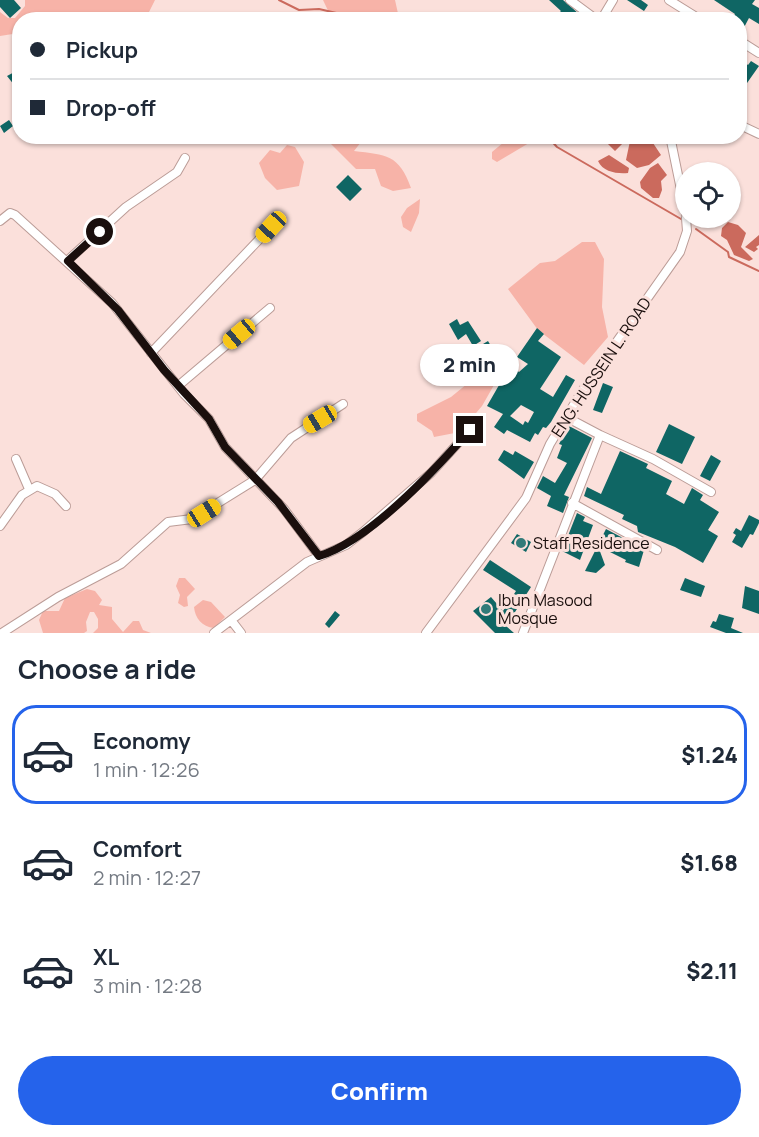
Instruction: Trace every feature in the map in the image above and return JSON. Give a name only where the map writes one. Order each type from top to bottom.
[{"type":"street","points":[[570,0],[586,12]]},
{"type":"street","points":[[669,0],[688,12]]},
{"type":"street","name":"ENG. HUSSEIN L. ROAD","points":[[674,144],[677,162]]},
{"type":"street","points":[[68,261],[126,207],[177,172],[185,158]]},
{"type":"street","points":[[0,221],[10,213],[15,215],[112,303],[178,386],[209,419],[225,447],[284,509],[319,556]]},
{"type":"street","points":[[151,353],[271,227]]},
{"type":"street","name":"ENG. HUSSEIN L. ROAD","points":[[426,633],[460,583],[526,498],[550,444],[566,417],[605,355],[680,252],[687,228]]},
{"type":"street","points":[[178,386],[270,308]]},
{"type":"street","points":[[2,633],[58,597],[121,564],[168,522],[192,519],[255,480],[291,438],[343,404]]},
{"type":"street","points":[[566,417],[653,459],[711,492]]},
{"type":"street","points":[[214,633],[319,556],[346,545],[363,532],[431,473],[470,430]]},
{"type":"street","points":[[523,633],[600,435]]},
{"type":"street","points":[[16,459],[29,489]]},
{"type":"street","points":[[0,526],[29,489],[37,486],[47,489],[66,507]]},
{"type":"street","points":[[572,503],[657,550]]},
{"type":"street","points":[[231,620],[241,633]]},
{"type":"shaded area","points":[[25,0],[155,0],[149,12],[20,12],[25,6]]},
{"type":"shaded area","points":[[323,0],[395,0],[398,12],[329,12]]},
{"type":"shaded area","points":[[0,12],[12,18],[12,34],[0,36]]},
{"type":"shaded area","points":[[331,144],[360,144],[354,151],[390,158],[402,168],[411,188],[393,191],[381,186],[375,169],[356,169]]},
{"type":"shaded area","points":[[502,144],[527,144],[497,162],[492,159],[492,152]]},
{"type":"shaded area","points":[[608,144],[622,144],[615,151]]},
{"type":"shaded area","points":[[629,144],[654,144],[661,155],[649,165],[637,168],[626,160]]},
{"type":"shaded area","points":[[287,145],[295,147],[304,162],[299,186],[277,190],[265,178],[259,163],[270,150],[280,153]]},
{"type":"shaded area","points":[[609,155],[629,168],[628,173],[615,173],[603,168],[598,161]]},
{"type":"shaded area","points":[[658,163],[667,175],[661,181],[662,190],[659,198],[653,198],[641,188],[640,182],[650,168]]},
{"type":"shaded area","points":[[420,199],[419,213],[411,232],[403,227],[401,217],[407,208]]},
{"type":"shaded area","points":[[722,228],[741,228],[746,233],[741,247],[753,259],[749,261],[734,255],[727,240],[721,236]]},
{"type":"shaded area","points":[[759,235],[759,245],[756,247],[758,249],[754,252],[745,247]]},
{"type":"shaded area","points":[[582,242],[595,242],[604,259],[602,307],[608,337],[584,365],[538,330],[508,289],[540,263],[555,261]]},
{"type":"shaded area","points":[[478,375],[494,385],[482,406],[460,432],[434,437],[432,431],[417,421],[417,414],[451,397]]},
{"type":"shaded area","points":[[179,578],[185,578],[195,589],[187,597],[188,606],[184,607],[178,603],[180,595],[176,586]]},
{"type":"shaded area","points":[[87,589],[95,591],[102,600],[99,605],[112,607],[112,619],[123,632],[133,621],[139,621],[143,630],[151,633],[93,633],[98,628],[98,619],[94,612],[90,612],[86,622],[87,631],[84,633],[43,633],[39,620],[43,611],[59,611],[65,598]]},
{"type":"shaded area","points":[[203,600],[211,602],[225,617],[214,628],[203,624],[196,615],[194,607]]},
{"type":"building","points":[[0,0],[14,0],[21,8],[17,12],[12,12],[10,18],[0,7]]},
{"type":"building","points":[[549,0],[563,0],[577,12],[561,11]]},
{"type":"building","points":[[627,0],[641,0],[648,5],[644,11]]},
{"type":"building","points":[[714,0],[755,0],[752,4],[759,8],[759,24],[749,18],[747,22],[747,12],[732,12]]},
{"type":"building","points":[[751,61],[759,66],[747,83],[747,64]]},
{"type":"building","points":[[9,120],[12,124],[4,133],[0,126]]},
{"type":"building","points":[[348,175],[362,189],[350,201],[336,187]]},
{"type":"building","points":[[457,319],[460,325],[468,321],[481,341],[473,346],[466,334],[458,340],[449,324]]},
{"type":"building","points":[[537,328],[544,334],[538,341],[561,357],[540,389],[553,397],[566,375],[575,380],[551,422],[546,428],[543,427],[538,435],[535,433],[530,442],[507,430],[504,434],[494,427],[503,414],[487,406],[510,366],[519,372],[528,364],[517,357]],"holes":[[[521,405],[534,412],[528,423],[525,421],[523,425],[510,416]]]},
{"type":"building","points":[[488,341],[495,353],[490,356],[483,344]]},
{"type":"building","points":[[458,345],[477,369],[473,373],[466,366],[464,368],[451,350]]},
{"type":"building","points":[[603,383],[613,387],[602,413],[593,410]]},
{"type":"building","points":[[669,424],[695,437],[682,464],[656,452]]},
{"type":"building","points":[[569,426],[592,438],[564,495],[569,497],[563,513],[547,506],[551,496],[537,488],[543,476],[555,483],[567,463],[557,458],[562,445],[559,444]]},
{"type":"building","points":[[504,450],[513,455],[515,451],[534,462],[524,479],[498,460]]},
{"type":"building","points":[[620,451],[648,464],[646,468],[672,481],[666,494],[684,504],[692,488],[703,495],[700,500],[719,512],[708,530],[718,536],[703,563],[675,547],[638,532],[637,526],[622,519],[624,515],[584,496],[587,487],[601,494]]},
{"type":"building","points":[[711,455],[721,461],[710,481],[700,476]]},
{"type":"building","points":[[577,513],[585,517],[583,521],[593,525],[580,560],[562,551]]},
{"type":"building","points":[[749,515],[759,520],[759,523],[742,548],[732,542],[736,535],[733,533],[736,528],[741,531]]},
{"type":"building","points":[[606,529],[623,538],[621,542],[644,550],[639,567],[625,562],[626,560],[598,546],[605,565],[596,573],[585,571]]},
{"type":"building","name":"Staff Residence","points":[[517,534],[531,542],[526,552],[511,543]]},
{"type":"building","points":[[490,560],[531,587],[506,626],[514,633],[495,633],[473,611],[491,597],[503,611],[516,591],[483,570]]},
{"type":"building","points":[[685,578],[705,586],[701,597],[680,590]]},
{"type":"building","points":[[745,586],[759,591],[759,614],[742,608]]},
{"type":"building","points":[[335,611],[340,615],[329,628],[325,624]]},
{"type":"building","points":[[719,614],[734,618],[731,628],[743,633],[726,633],[710,627],[713,621],[716,622]]},
{"type":"waterway","points":[[279,0],[299,10],[319,9],[332,12]]},
{"type":"waterway","points":[[554,144],[675,216]]},
{"type":"waterway","points":[[696,229],[728,252],[729,257],[759,271]]},
{"type":"place","name":"Staff Residence","points":[[521,543]]},
{"type":"place","name":"Ibun Masood Mosque","points":[[486,609]]},
{"type":"route","points":[[100,232],[68,261],[118,310],[184,394],[209,419],[225,447],[278,502],[319,556],[346,545],[363,532],[431,473],[470,430]]}]
